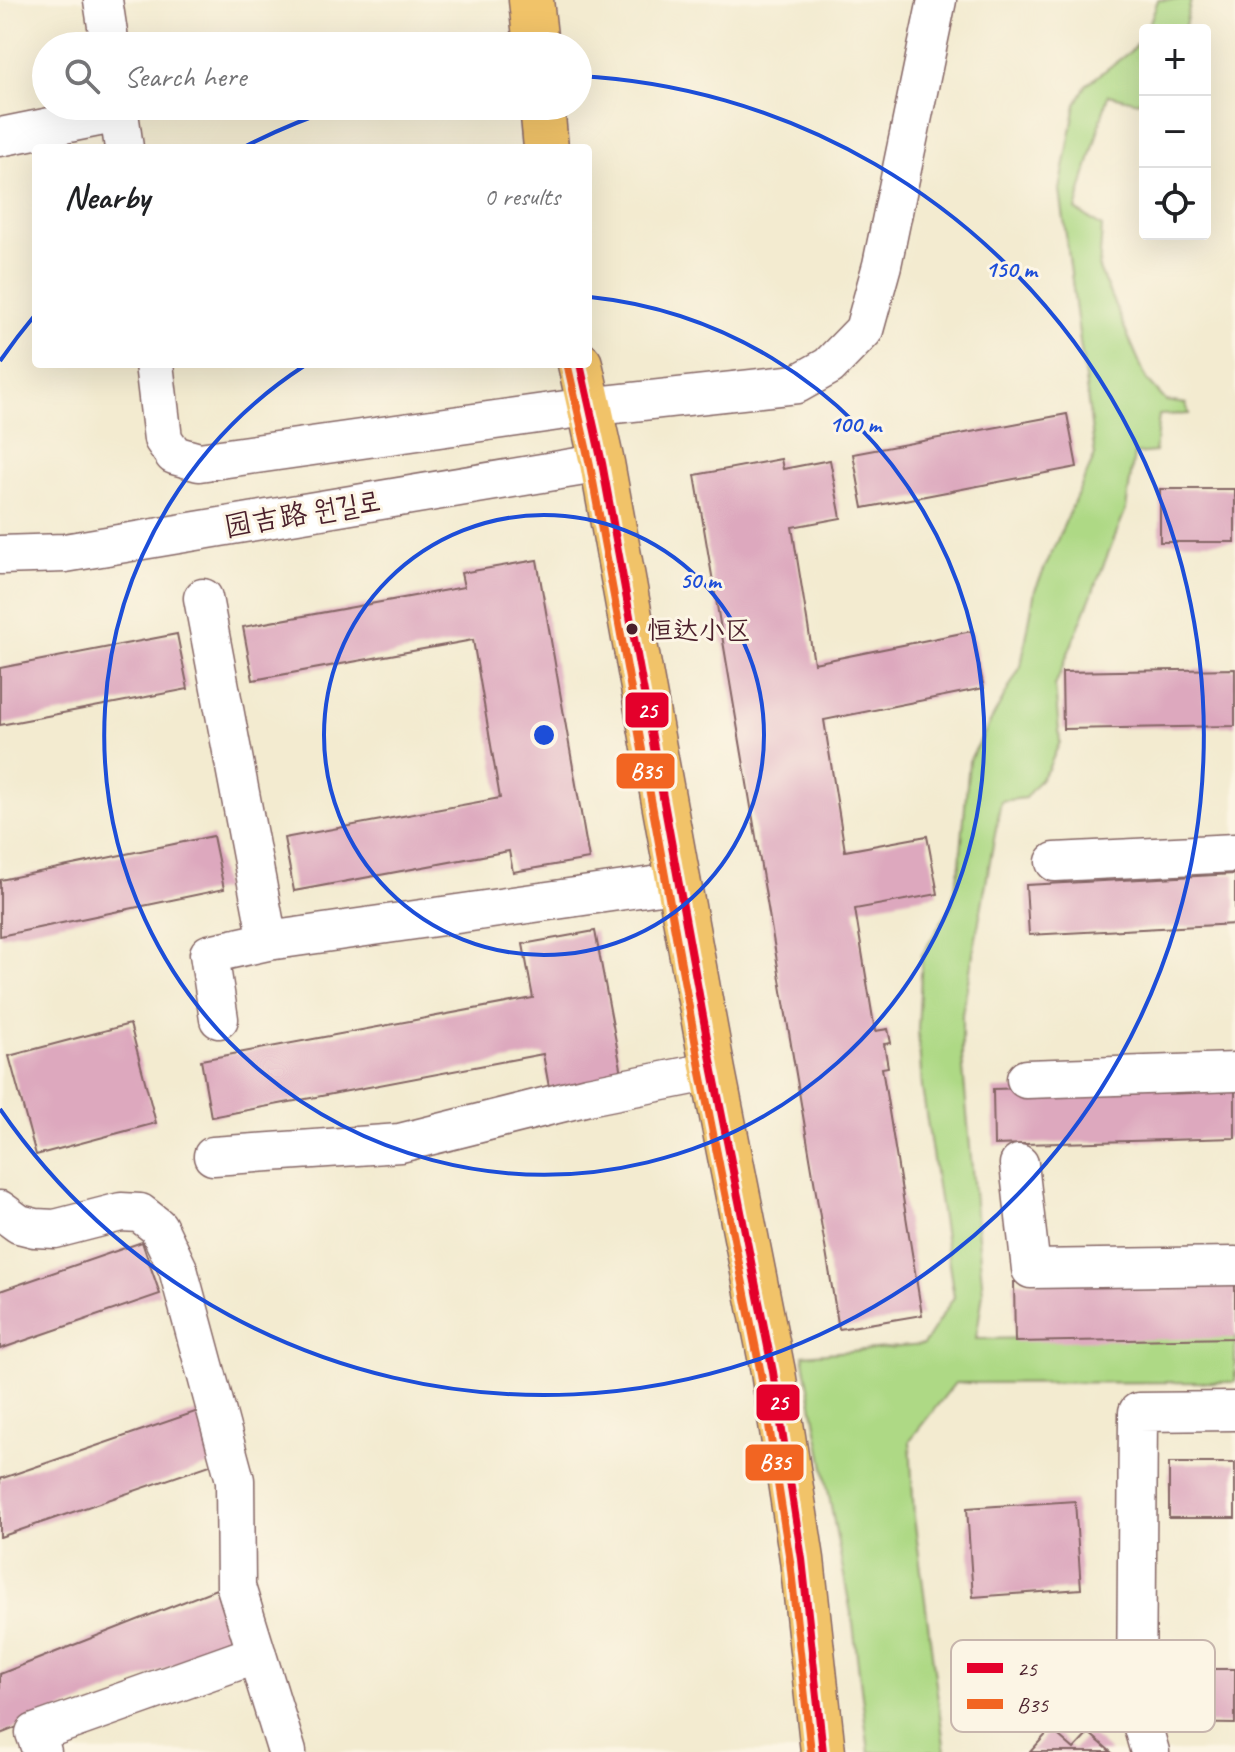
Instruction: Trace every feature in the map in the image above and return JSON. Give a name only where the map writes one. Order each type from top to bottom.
[{"type":"main road","points":[[531,0],[534,32]]},
{"type":"main road","points":[[543,120],[546,144]]},
{"type":"main road","points":[[581,368],[602,463],[681,882],[713,1071],[773,1372],[802,1559],[823,1752]]},
{"type":"street","points":[[103,0],[108,32]]},
{"type":"street","points":[[154,368],[163,439],[174,455],[199,462],[587,407],[797,384],[829,366],[864,330],[882,265],[937,0]]},
{"type":"street","points":[[0,137],[120,122]]},
{"type":"street","name":"园吉路 원길로","points":[[0,555],[65,553],[602,463]]},
{"type":"street","points":[[203,598],[268,941]]},
{"type":"street","points":[[1055,862],[1235,853]]},
{"type":"street","points":[[219,1019],[209,954],[268,941],[681,882]]},
{"type":"street","points":[[213,1156],[400,1143],[588,1096],[713,1071]]},
{"type":"street","points":[[1026,1079],[1235,1072]]},
{"type":"street","points":[[1019,1164],[1031,1269],[1235,1266]]},
{"type":"street","points":[[0,1210],[19,1224],[35,1228],[55,1229],[121,1212],[140,1213],[158,1227],[178,1269],[235,1480],[236,1587],[283,1751]]},
{"type":"street","points":[[1136,1640],[1138,1412],[1235,1411]]},
{"type":"street","points":[[42,1752],[35,1733],[257,1654]]},
{"type":"street","points":[[1144,1732],[1150,1752]]},
{"type":"green space","points":[[1158,0],[1191,0],[1185,24],[1149,24]]},
{"type":"green space","points":[[1139,41],[1139,101],[1108,95],[1076,210],[1102,227],[1099,269],[1147,380],[1166,401],[1186,404],[1189,414],[1159,415],[1155,452],[1134,454],[1126,509],[1055,686],[1060,742],[1048,769],[1025,798],[1001,801],[962,1014],[962,1057],[983,1293],[976,1339],[1235,1335],[1235,1382],[955,1383],[910,1440],[914,1517],[945,1752],[869,1752],[853,1624],[803,1355],[923,1345],[954,1297],[922,1088],[918,1029],[922,955],[951,906],[960,864],[969,761],[1021,666],[1035,590],[1095,455],[1060,190],[1076,104],[1086,85],[1132,50]]},
{"type":"building","points":[[1067,414],[1077,467],[863,508],[853,454]]},
{"type":"building","points":[[781,459],[783,469],[830,460],[841,518],[792,527],[814,663],[972,631],[984,688],[824,720],[845,851],[927,836],[938,894],[855,909],[875,1031],[888,1029],[891,1043],[884,1044],[888,1067],[882,1068],[922,1315],[839,1329],[695,475]]},
{"type":"building","points":[[1160,489],[1235,489],[1235,542],[1160,542]]},
{"type":"building","points":[[537,560],[589,859],[513,872],[509,851],[294,891],[284,838],[500,798],[473,640],[253,680],[243,627],[464,587],[461,573]]},
{"type":"building","points":[[177,634],[188,689],[0,725],[0,668]]},
{"type":"building","points":[[1235,669],[1235,726],[1063,729],[1062,672]]},
{"type":"building","points":[[213,836],[224,889],[0,936],[0,880]]},
{"type":"building","points":[[1235,874],[1235,924],[1029,935],[1026,885]]},
{"type":"building","points":[[595,931],[624,1084],[551,1098],[543,1054],[211,1117],[201,1060],[533,998],[523,944]]},
{"type":"building","points":[[130,1024],[156,1123],[36,1155],[9,1056]]},
{"type":"building","points":[[1235,1082],[1235,1138],[994,1145],[993,1089]]},
{"type":"building","points":[[142,1242],[160,1294],[0,1349],[0,1291]]},
{"type":"building","points":[[1235,1278],[1235,1338],[1015,1342],[1014,1282]]},
{"type":"building","points":[[198,1411],[216,1463],[0,1537],[0,1479]]},
{"type":"building","points":[[1169,1463],[1235,1463],[1235,1518],[1169,1518]]},
{"type":"building","points":[[1075,1501],[1081,1589],[973,1597],[967,1508]]},
{"type":"building","points":[[216,1589],[236,1641],[0,1734],[0,1674]]},
{"type":"building","points":[[1215,1669],[1235,1669],[1235,1724],[1215,1724]]},
{"type":"building","points":[[1048,1732],[1054,1732],[1074,1749],[1089,1733],[1111,1752],[1030,1752]]},
{"type":"transit line","name":"B35","points":[[568,368],[590,465],[701,1073],[761,1374],[790,1561],[811,1752]]},
{"type":"transit line","name":"25","points":[[581,368],[602,463],[713,1071],[773,1372],[802,1559],[823,1752]]},
{"type":"place","name":"恒达小区","points":[[632,629]]}]
